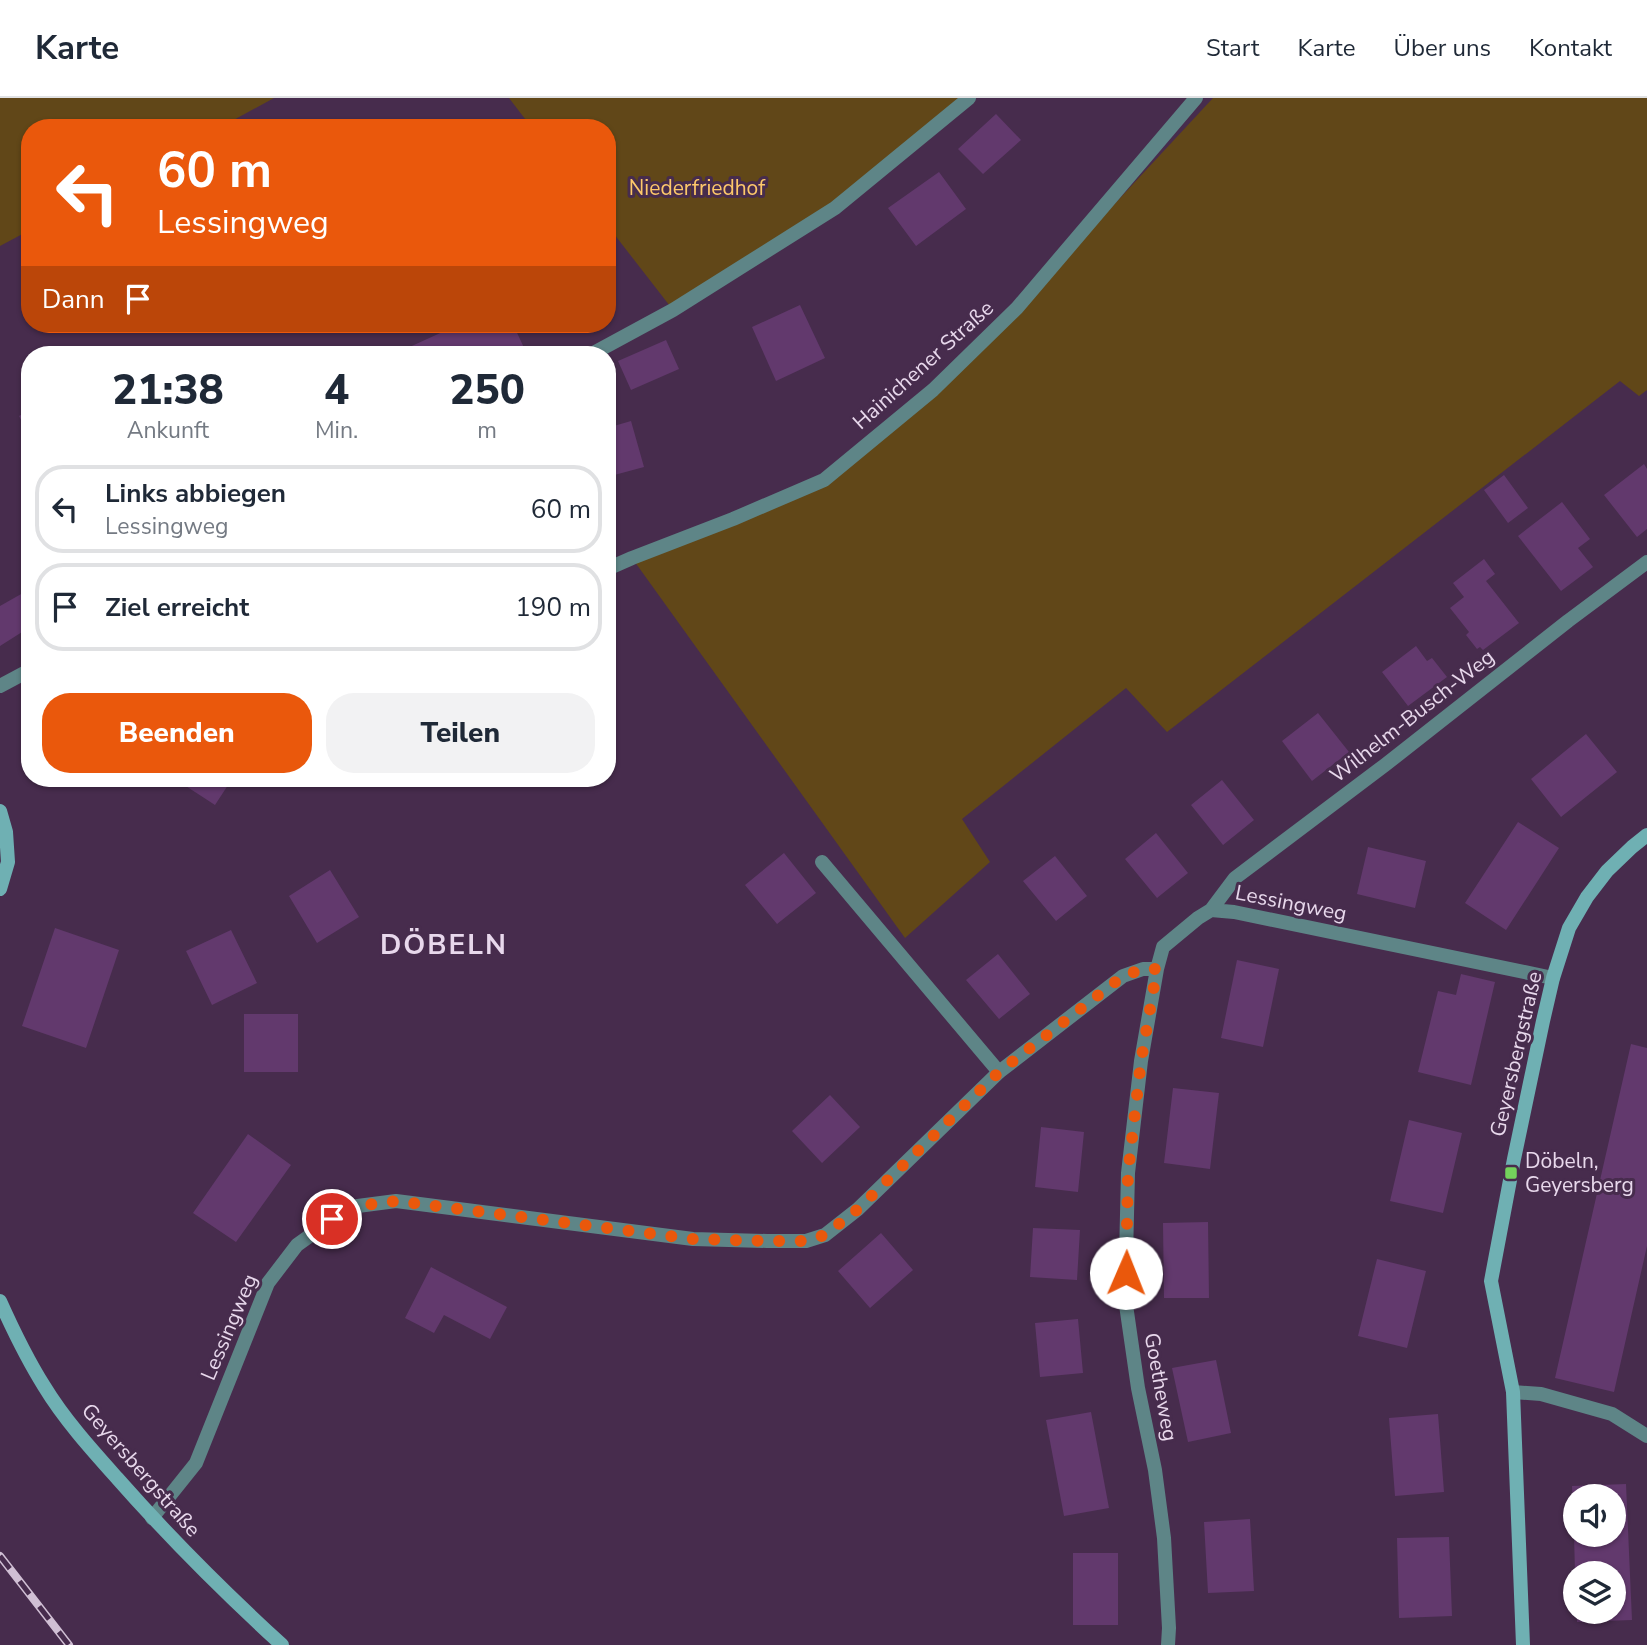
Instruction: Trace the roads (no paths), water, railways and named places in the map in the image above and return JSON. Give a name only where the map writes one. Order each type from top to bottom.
[{"type":"main road","points":[[0,811],[6,832],[8,862],[0,889]]},
{"type":"main road","name":"Geyersbergstraße","points":[[1523,1645],[1513,1392],[1491,1281],[1553,978],[1569,928],[1587,897],[1607,871],[1647,835]]},
{"type":"main road","name":"Geyersbergstraße","points":[[0,1301],[19,1343],[45,1388],[82,1438],[152,1518],[217,1586],[282,1645]]},
{"type":"street","points":[[607,346],[673,310],[835,208],[969,98]]},
{"type":"street","name":"Hainichener Straße","points":[[616,565],[824,480],[933,390],[1017,309],[1196,98]]},
{"type":"street","name":"Wilhelm-Busch-Weg","points":[[1211,910],[1235,878],[1647,562]]},
{"type":"street","points":[[0,686],[21,675]]},
{"type":"street","points":[[822,862],[999,1072]]},
{"type":"street","name":"Lessingweg","points":[[152,1518],[196,1463],[268,1283],[297,1245],[350,1207],[396,1201],[693,1239],[806,1241],[825,1235],[858,1209],[999,1072],[1123,976],[1143,969],[1157,969],[1163,947],[1211,910],[1234,912],[1553,978]]},
{"type":"street","name":"Goetheweg","points":[[1157,969],[1141,1061],[1128,1173],[1125,1298],[1164,1538],[1168,1645]]},
{"type":"street","points":[[1513,1392],[1541,1394],[1612,1414],[1647,1436]]},
{"type":"railway","points":[[0,1556],[69,1645]]},
{"type":"place","name":"Döbeln, Geyersberg","points":[[1511,1173]]},
{"type":"district","name":"DÖBELN","points":[[444,945]]},
{"type":"park label","name":"Niederfriedhof","points":[[697,188]]}]
